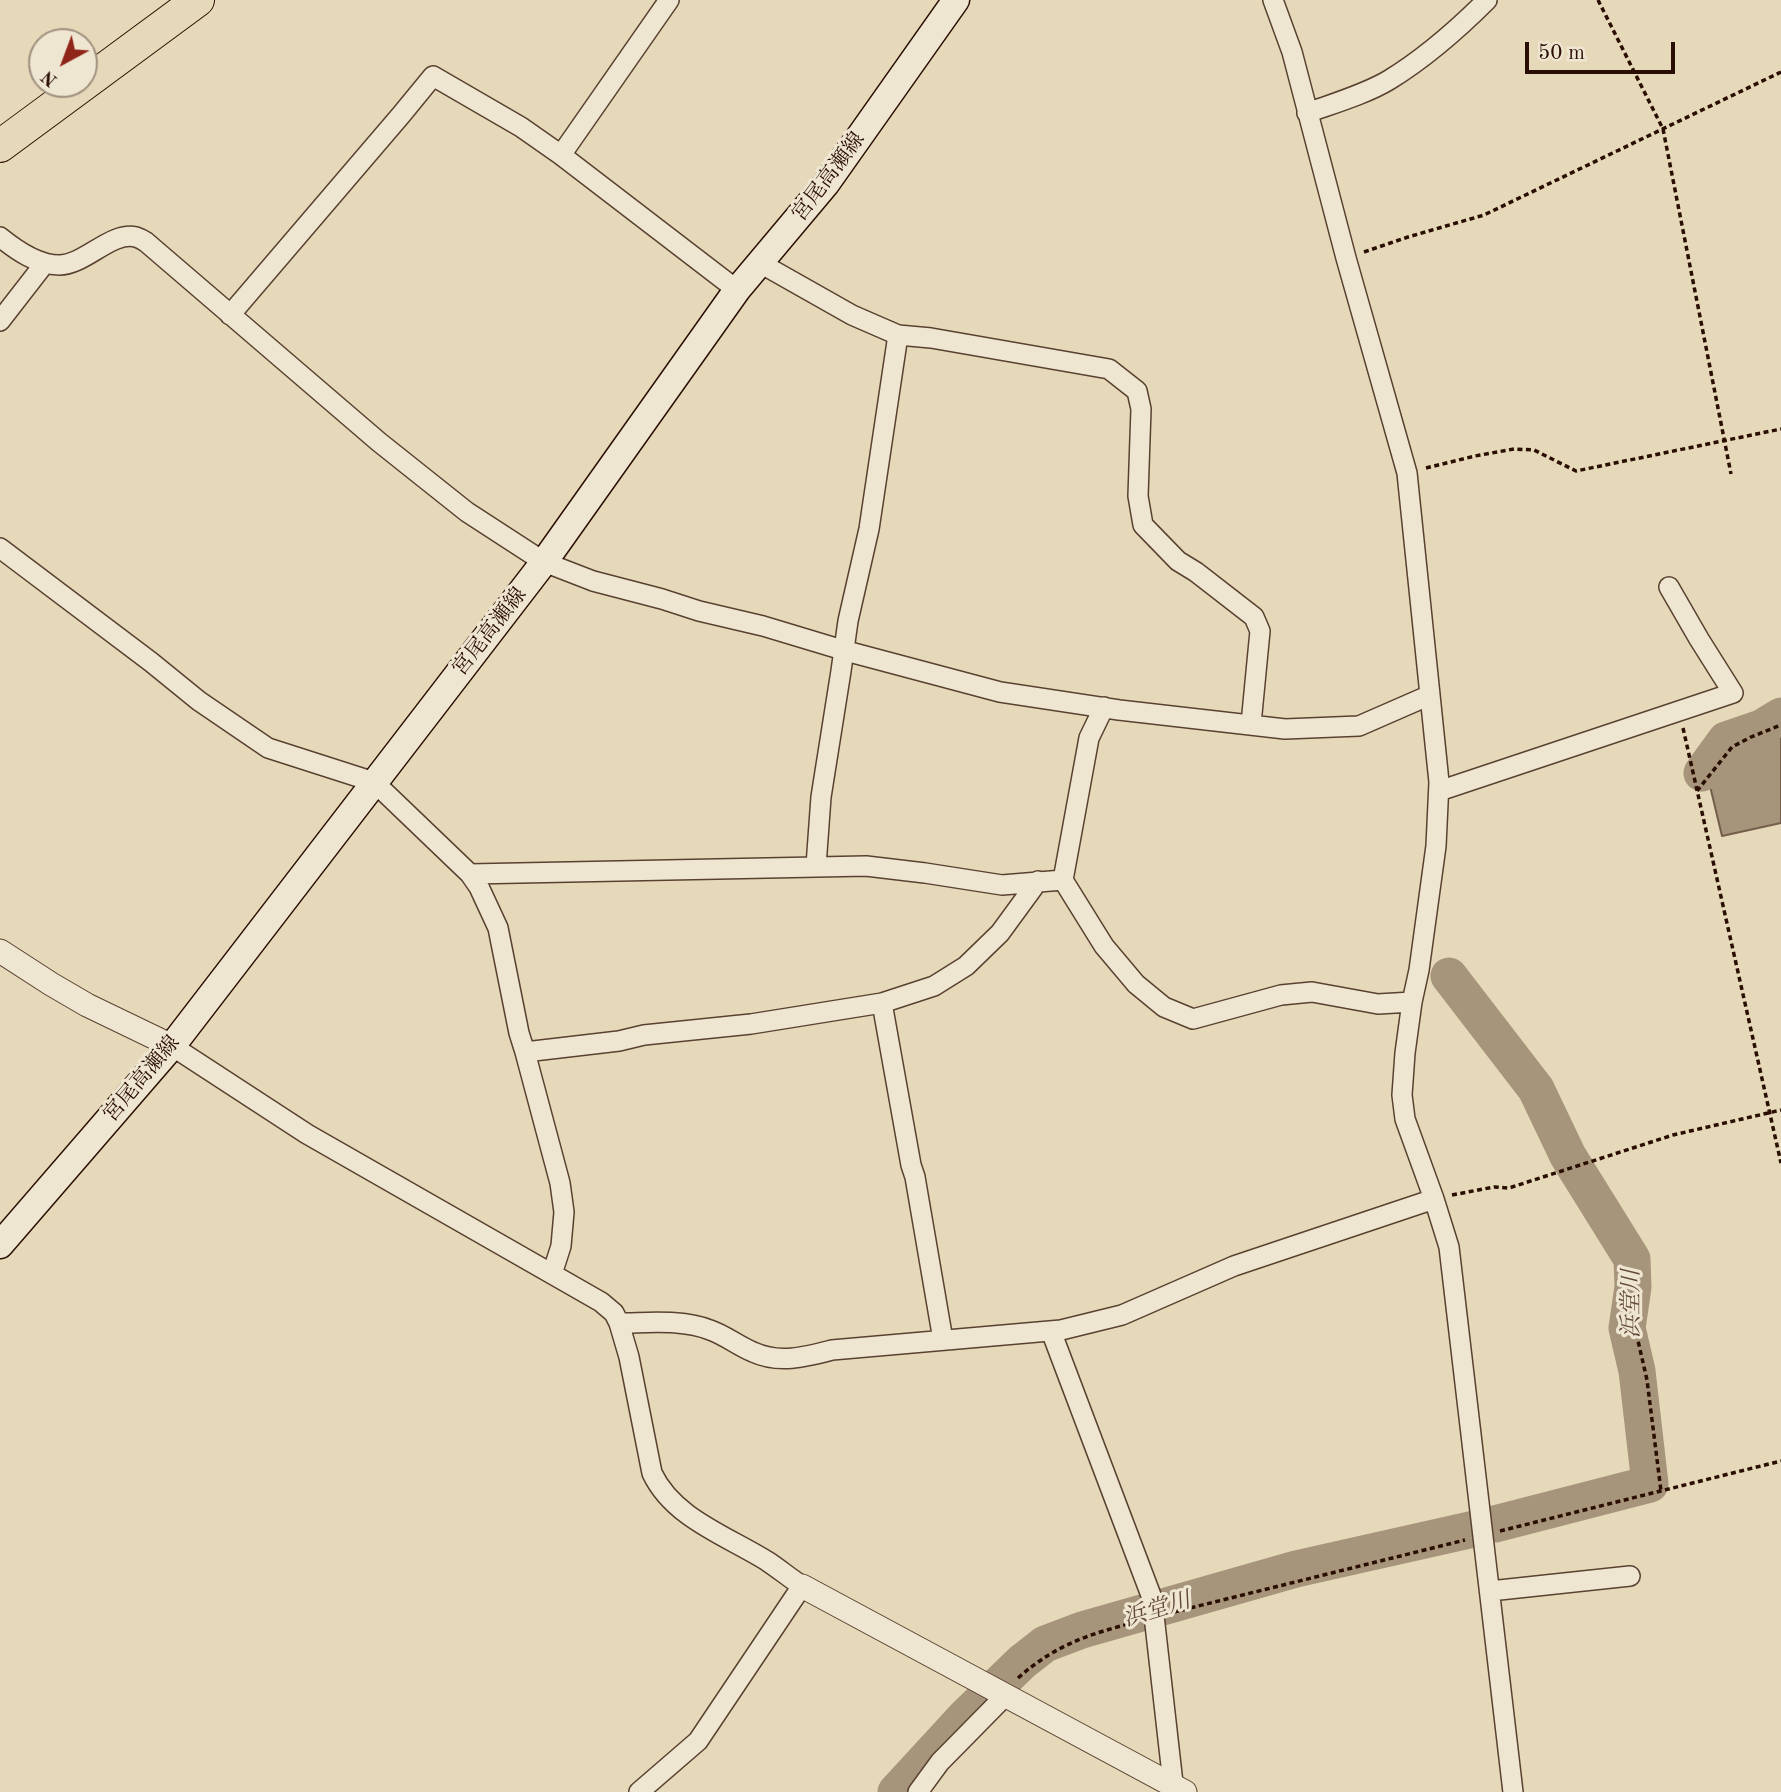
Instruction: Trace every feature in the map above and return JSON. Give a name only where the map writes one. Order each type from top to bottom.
[{"type":"highway","points":[[0,146],[198,0]]},
{"type":"main road","name":"宮尾高瀬線","points":[[0,1245],[172,1046],[544,562],[737,290],[826,184],[956,0]]},
{"type":"street","points":[[561,155],[669,0]]},
{"type":"street","points":[[1273,0],[1292,52],[1346,258],[1407,472],[1439,791],[1436,846],[1405,1053],[1402,1095],[1405,1119],[1449,1247],[1513,1792]]},
{"type":"street","points":[[1307,113],[1387,82],[1427,54],[1487,0]]},
{"type":"street","points":[[230,315],[433,76],[521,127],[561,155],[737,290]]},
{"type":"street","points":[[0,237],[22,253],[46,263],[61,265],[74,262],[126,237],[135,237],[146,242],[379,443],[467,512],[544,562],[593,581],[1000,691],[1104,707],[1285,729],[1359,726],[1430,695]]},
{"type":"street","points":[[0,321],[46,263]]},
{"type":"street","points":[[761,263],[852,315],[898,335],[931,338],[1109,369],[1137,391],[1141,409],[1138,496],[1143,525],[1178,561],[1254,617],[1260,631],[1251,724]]},
{"type":"street","points":[[817,866],[821,797],[848,621],[869,530],[898,335]]},
{"type":"street","points":[[0,548],[199,701],[268,748],[374,782],[470,874],[498,928],[519,1033],[557,1171],[564,1212],[561,1246],[552,1274]]},
{"type":"street","points":[[1439,791],[1733,693],[1669,587]]},
{"type":"street","points":[[1104,707],[1089,738],[1063,880],[1104,946],[1136,984],[1164,1007],[1193,1019],[1281,995],[1312,992],[1378,1004],[1412,1002]]},
{"type":"street","points":[[470,874],[866,866],[1002,885],[1063,880]]},
{"type":"street","points":[[525,1052],[620,1041],[644,1035],[751,1024],[882,1003],[934,986],[966,966],[1000,933],[1038,881]]},
{"type":"street","points":[[0,951],[87,1005],[172,1046],[307,1134],[601,1303],[614,1313],[619,1323],[629,1357],[652,1473],[658,1486],[680,1509],[768,1562],[802,1586],[1177,1790]]},
{"type":"street","points":[[882,1003],[943,1340]]},
{"type":"street","points":[[619,1323],[686,1323],[710,1329],[755,1353],[776,1360],[803,1358],[832,1350],[1061,1330],[1122,1315],[1234,1266],[1434,1199]]},
{"type":"street","points":[[1051,1331],[1154,1609],[1177,1790]]},
{"type":"street","points":[[1490,1591],[1630,1576]]},
{"type":"street","points":[[639,1792],[698,1741],[802,1586]]},
{"type":"street","points":[[918,1792],[998,1692]]},
{"type":"path","points":[[1598,0],[1663,129],[1731,474]]},
{"type":"path","points":[[1346,258],[1484,215],[1781,72]]},
{"type":"path","points":[[1407,472],[1514,449],[1534,450],[1576,471],[1781,429]]},
{"type":"path","points":[[1679,711],[1781,1163]]},
{"type":"path","points":[[1697,790],[1732,747],[1781,725]]},
{"type":"path","points":[[1434,1199],[1494,1187],[1509,1188],[1673,1135],[1781,1110]]},
{"type":"path","points":[[1636,1308],[1636,1332],[1647,1380],[1661,1491]]},
{"type":"path","points":[[998,1692],[1040,1659],[1064,1646],[1154,1609],[1484,1535],[1781,1461]]},
{"type":"shaded area","points":[[1781,734],[1781,823],[1722,836],[1710,786],[1739,750]]},
{"type":"waterway","name":"浜堂川","points":[[1702,773],[1726,740],[1761,728],[1781,716]]},
{"type":"waterway","name":"浜堂川","points":[[1449,976],[1536,1089],[1568,1156],[1632,1259],[1633,1287],[1627,1328],[1637,1371],[1650,1484],[1495,1524]]},
{"type":"waterway","name":"浜堂川","points":[[896,1792],[966,1716],[1022,1662],[1045,1644],[1082,1630],[1296,1569],[1474,1529]]}]
